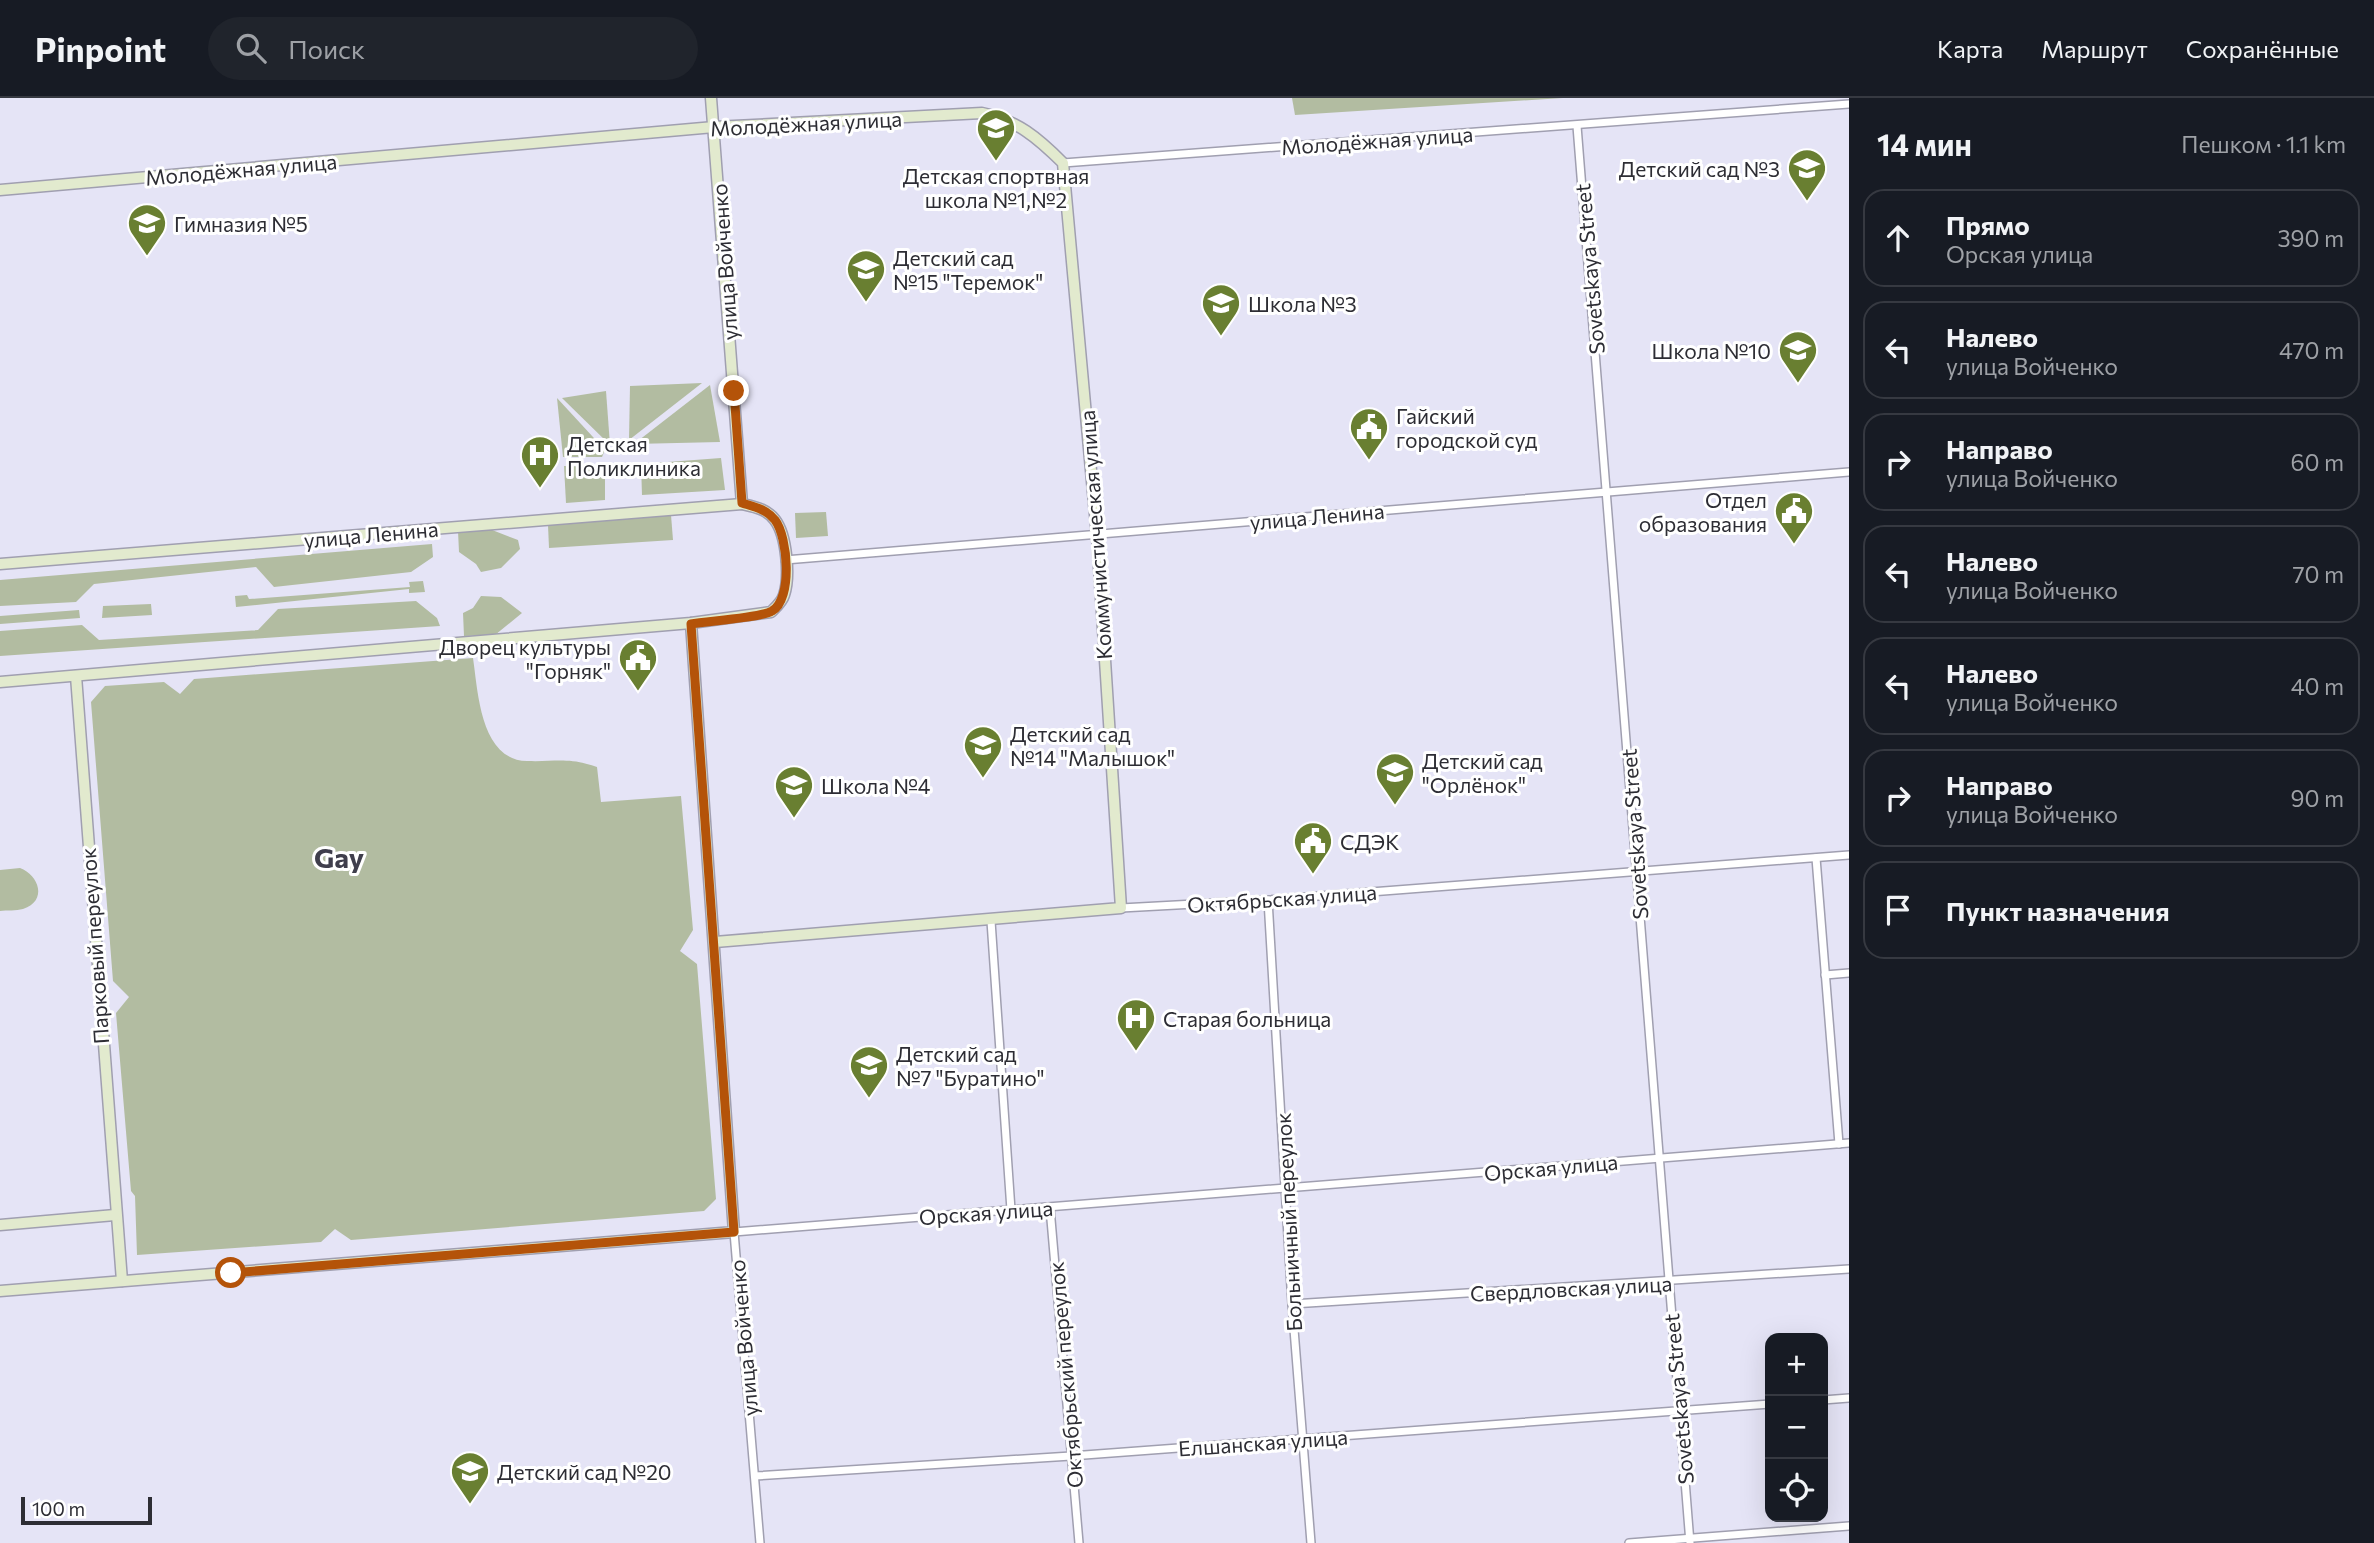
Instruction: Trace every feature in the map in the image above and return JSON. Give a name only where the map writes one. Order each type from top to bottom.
[{"type":"main road","name":"улица Войченко","points":[[711,98],[742,503]]},
{"type":"main road","name":"Молодёжная улица","points":[[0,190],[714,128],[982,113],[1004,117],[1025,128],[1063,163]]},
{"type":"main road","name":"Коммунистическая улица","points":[[1063,163],[1097,536],[1121,908]]},
{"type":"main road","points":[[0,682],[691,624],[771,612],[785,594],[785,560],[780,529],[776,521],[758,508],[742,503]]},
{"type":"main road","name":"улица Ленина","points":[[0,564],[742,503]]},
{"type":"main road","name":"улица Войченко","points":[[691,624],[734,1232]]},
{"type":"main road","name":"Парковый переулок","points":[[76,676],[115,1215]]},
{"type":"main road","name":"Октябрьская улица","points":[[715,942],[991,921],[1121,908]]},
{"type":"main road","points":[[0,1225],[115,1215],[122,1282]]},
{"type":"main road","name":"Орская улица","points":[[0,1291],[734,1232]]},
{"type":"street","name":"Молодёжная улица","points":[[1063,163],[1849,104]]},
{"type":"street","name":"Sovetskaya Street","points":[[1577,125],[1661,1158],[1689,1540]]},
{"type":"street","name":"улица Ленина","points":[[785,560],[1849,472]]},
{"type":"street","name":"Октябрьская улица","points":[[1121,908],[1268,900],[1849,855]]},
{"type":"street","points":[[1816,858],[1839,1144]]},
{"type":"street","name":"Больничный переулок","points":[[1268,900],[1292,1304],[1311,1543]]},
{"type":"street","points":[[991,921],[1012,1210]]},
{"type":"street","points":[[1825,975],[1849,973]]},
{"type":"street","name":"Орская улица","points":[[734,1232],[1849,1143]]},
{"type":"street","name":"Октябрьский переулок","points":[[1050,1208],[1079,1543]]},
{"type":"street","name":"улица Войченко","points":[[734,1232],[760,1543]]},
{"type":"street","name":"Свердловская улица","points":[[1292,1304],[1849,1269]]},
{"type":"street","points":[[1828,1400],[1849,1398]]},
{"type":"street","name":"Елшанская улица","points":[[755,1476],[1071,1456],[1765,1404]]},
{"type":"street","points":[[1629,1543],[1849,1526]]},
{"type":"green space","points":[[1292,98],[1563,98],[1295,115]]},
{"type":"green space","points":[[702,383],[629,440],[630,386]]},
{"type":"green space","points":[[710,385],[720,442],[634,444]]},
{"type":"green space","points":[[606,391],[610,445],[562,398]]},
{"type":"green space","points":[[557,398],[605,450],[602,457],[563,457]]},
{"type":"green space","points":[[721,458],[725,490],[642,495],[641,464]]},
{"type":"green space","points":[[564,466],[605,467],[605,500],[566,503]]},
{"type":"green space","points":[[826,512],[828,536],[796,538],[795,513]]},
{"type":"green space","points":[[671,515],[673,540],[549,548],[548,525]]},
{"type":"green space","points":[[487,528],[518,540],[520,549],[501,568],[481,572],[476,564],[459,552],[458,531]]},
{"type":"green space","points":[[432,544],[433,557],[411,572],[274,587],[256,567],[94,584],[76,602],[0,606],[0,580]]},
{"type":"green space","points":[[423,581],[425,592],[409,593],[409,589],[236,607],[235,596],[247,595],[249,599],[410,587],[409,582]]},
{"type":"green space","points":[[481,596],[501,597],[522,613],[495,635],[464,636],[463,613],[473,608]]},
{"type":"green space","points":[[416,601],[437,618],[440,626],[0,656],[0,631],[82,625],[99,640],[258,630],[278,609]]},
{"type":"green space","points":[[151,604],[152,615],[102,618],[103,606]]},
{"type":"green space","points":[[79,610],[80,618],[0,624],[0,616]]},
{"type":"green space","points":[[473,658],[484,722],[499,749],[511,758],[527,761],[570,761],[597,767],[601,802],[681,796],[693,930],[680,951],[697,964],[716,1199],[704,1211],[351,1240],[335,1229],[321,1242],[137,1255],[135,1196],[131,1191],[116,1013],[129,997],[113,981],[91,702],[105,686],[164,682],[180,694],[194,679]]},
{"type":"green space","points":[[20,868],[27,871],[36,882],[36,900],[23,909],[0,911],[0,870]]},
{"type":"place","name":"Детская спортвная школа №1,№2","points":[[996,162]]},
{"type":"place","name":"Детский сад №3","points":[[1807,202]]},
{"type":"place","name":"Гимназия №5","points":[[147,257]]},
{"type":"place","name":"Детский сад №15 \"Теремок\"","points":[[866,303]]},
{"type":"place","name":"Школа №3","points":[[1221,337]]},
{"type":"place","name":"Школа №10","points":[[1798,384]]},
{"type":"place","name":"Гайский городской суд","points":[[1369,461]]},
{"type":"place","name":"Детская Поликлиника","points":[[540,489]]},
{"type":"place","name":"Отдел образования","points":[[1794,545]]},
{"type":"place","name":"Дворец культуры \"Горняк\"","points":[[638,692]]},
{"type":"place","name":"Детский сад №14 \"Малышок\"","points":[[983,779]]},
{"type":"place","name":"Детский сад \"Орлёнок\"","points":[[1395,806]]},
{"type":"place","name":"Школа №4","points":[[794,819]]},
{"type":"place","name":"СДЭК","points":[[1313,875]]},
{"type":"place","name":"Старая больница","points":[[1136,1052]]},
{"type":"place","name":"Детский сад №7 \"Буратино\"","points":[[869,1099]]},
{"type":"place","name":"Детский сад №20","points":[[470,1505]]},
{"type":"district","name":"Gay","points":[[339,857]]},
{"type":"route","points":[[231,1273],[734,1232],[691,624],[771,612],[782,600],[786,584],[785,560],[776,521],[768,513],[742,503],[734,391]]}]
